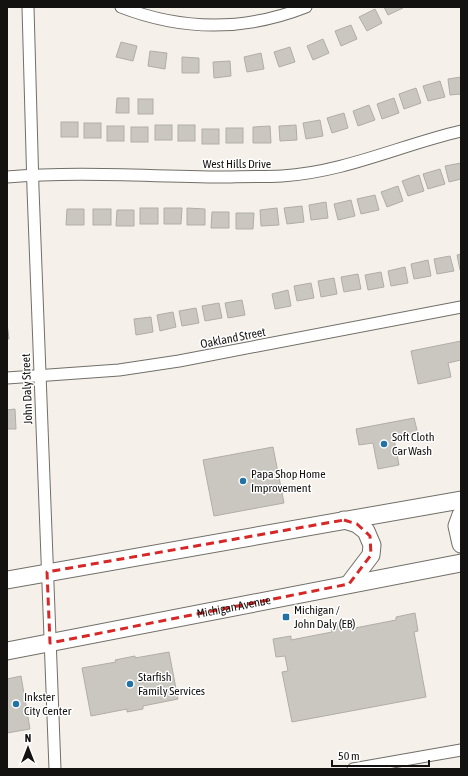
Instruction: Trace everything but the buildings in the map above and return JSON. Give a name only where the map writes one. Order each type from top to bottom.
[{"type":"main road","points":[[7,580],[461,500]]},
{"type":"main road","points":[[461,515],[457,526],[461,544]]},
{"type":"main road","points":[[344,520],[357,524],[366,532],[372,545],[371,555],[349,584]]},
{"type":"main road","name":"Michigan Avenue","points":[[7,651],[461,563]]},
{"type":"street","name":"John Daly Street","points":[[28,7],[32,175],[55,769]]},
{"type":"street","points":[[121,7],[157,19],[186,25],[210,26],[250,23],[275,18],[306,7]]},
{"type":"street","name":"West Hills Drive","points":[[7,177],[50,174],[186,177],[282,176],[341,167],[416,142],[461,131]]},
{"type":"street","name":"Oakland Street","points":[[7,378],[119,370],[179,361],[461,307]]},
{"type":"street","points":[[353,769],[461,750]]},
{"type":"highlighted area","points":[[344,520],[357,524],[370,536],[371,555],[349,584],[50,643],[47,572]]},
{"type":"place","name":"Soft Cloth Car Wash","points":[[384,444]]},
{"type":"place","name":"Papa Shop Home Improvement","points":[[243,481]]},
{"type":"place","name":"Michigan / John Daly (EB)","points":[[286,617]]},
{"type":"place","name":"Starfish Family Services","points":[[130,684]]},
{"type":"place","name":"Inkster City Center","points":[[16,704]]}]
